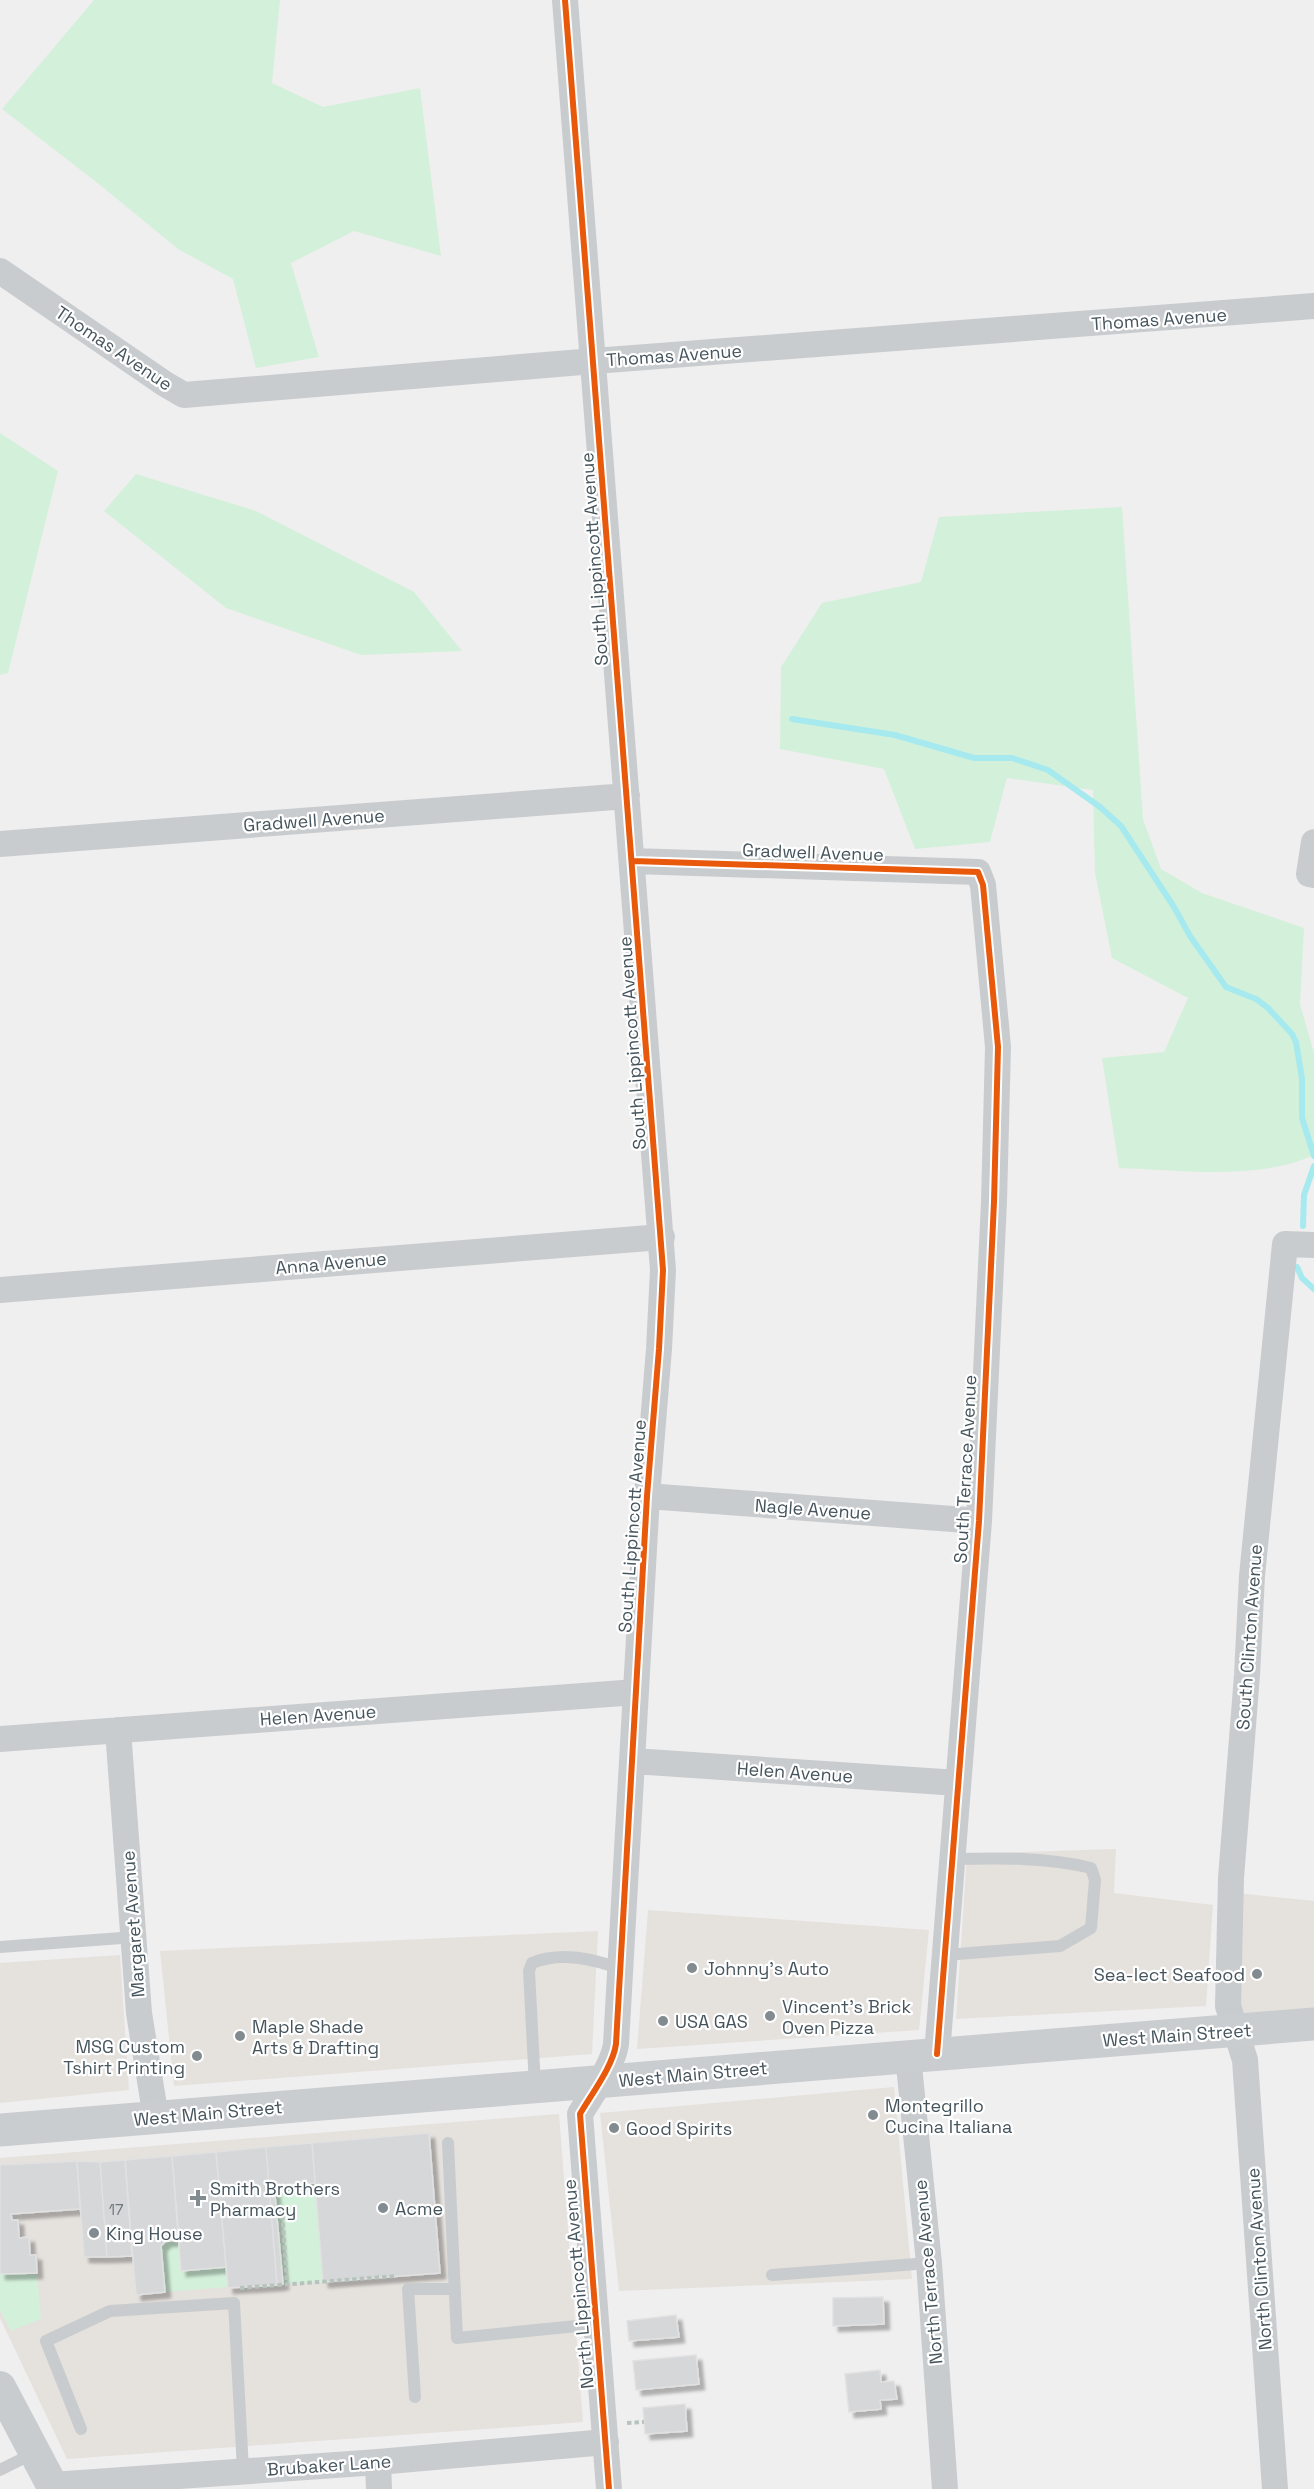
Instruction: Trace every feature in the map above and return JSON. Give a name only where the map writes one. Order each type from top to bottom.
[{"type":"main road","name":"West Main Street","points":[[0,2130],[1314,2024]]},
{"type":"street","name":"South Lippincott Avenue","points":[[565,0],[663,1270],[647,1496],[615,2051],[599,2081]]},
{"type":"street","name":"Thomas Avenue","points":[[0,271],[184,395],[1314,306]]},
{"type":"street","name":"Gradwell Avenue","points":[[0,844],[627,796]]},
{"type":"street","points":[[1312,874],[1314,843]]},
{"type":"street","name":"Gradwell Avenue","points":[[633,861],[978,872],[983,885]]},
{"type":"street","name":"South Terrace Avenue","points":[[923,2055],[945,1955],[979,1521],[994,1214],[998,1047],[983,885]]},
{"type":"street","name":"Anna Avenue","points":[[0,1290],[662,1237]]},
{"type":"street","name":"South Clinton Avenue","points":[[1236,2031],[1228,2006],[1232,1863],[1247,1675],[1252,1576],[1285,1244],[1314,1245]]},
{"type":"street","name":"Nagle Avenue","points":[[647,1496],[979,1521]]},
{"type":"street","name":"Helen Avenue","points":[[0,1739],[636,1692]]},
{"type":"street","name":"Margaret Avenue","points":[[118,1730],[141,2030],[153,2088],[156,2118]]},
{"type":"street","name":"Helen Avenue","points":[[633,1761],[958,1783]]},
{"type":"street","name":"North Clinton Avenue","points":[[1236,2031],[1245,2060],[1275,2489]]},
{"type":"street","name":"North Terrace Avenue","points":[[923,2055],[929,2263],[945,2489]]},
{"type":"street","name":"North Lippincott Avenue","points":[[599,2081],[580,2114],[609,2489]]},
{"type":"street","points":[[0,2387],[53,2487]]},
{"type":"street","name":"Brubaker Lane","points":[[53,2487],[606,2442]]},
{"type":"street","points":[[378,2462],[379,2489]]},
{"type":"lane","points":[[945,1955],[1060,1946],[1091,1928],[1095,1880],[1091,1868],[1073,1863],[992,1858],[952,1859]]},
{"type":"lane","points":[[0,1947],[135,1937]]},
{"type":"lane","points":[[535,2087],[529,1971],[532,1963],[544,1958],[589,1958],[621,1969]]},
{"type":"lane","points":[[448,2143],[457,2338],[597,2324]]},
{"type":"lane","points":[[772,2275],[929,2263]]},
{"type":"lane","points":[[415,2397],[408,2289],[454,2289]]},
{"type":"lane","points":[[81,2429],[46,2341],[110,2311],[234,2303],[243,2470]]},
{"type":"lane","points":[[0,2470],[35,2453]]},
{"type":"path","points":[[282,2208],[287,2284]]},
{"type":"path","points":[[238,2288],[405,2276]]},
{"type":"path","points":[[624,2423],[644,2422]]},
{"type":"shaded area","points":[[1116,1849],[1114,1893],[1213,1905],[1206,2006],[956,2019],[967,1854]]},
{"type":"shaded area","points":[[1236,1893],[1314,1901],[1314,2018],[1234,2024]]},
{"type":"shaded area","points":[[648,1910],[929,1930],[919,2030],[637,2049]]},
{"type":"shaded area","points":[[598,1931],[592,2054],[174,2086],[160,1951]]},
{"type":"shaded area","points":[[120,1955],[129,2090],[0,2103],[0,1963]]},
{"type":"shaded area","points":[[894,2087],[912,2279],[619,2291],[600,2113]]},
{"type":"shaded area","points":[[559,2114],[583,2422],[67,2459],[0,2318],[0,2158]]},
{"type":"green space","points":[[94,0],[280,0],[272,83],[323,107],[420,88],[441,256],[354,231],[291,263],[319,357],[256,368],[233,279],[178,249],[2,109]]},
{"type":"green space","points":[[0,433],[58,471],[8,673],[0,675]]},
{"type":"green space","points":[[136,474],[256,511],[414,592],[462,651],[361,655],[226,608],[104,511]]},
{"type":"green space","points":[[1122,507],[1143,819],[1161,869],[1202,893],[1304,928],[1300,1004],[1314,1053],[1314,1155],[1292,1163],[1269,1168],[1219,1172],[1119,1168],[1102,1058],[1164,1052],[1188,998],[1112,958],[1095,873],[1093,790],[1007,778],[990,842],[915,849],[884,769],[780,749],[781,667],[822,603],[921,582],[939,517]]},
{"type":"green space","points":[[315,2183],[323,2282],[283,2284],[274,2185]]},
{"type":"green space","points":[[179,2240],[182,2271],[226,2267],[228,2287],[165,2292],[161,2246],[166,2241]]},
{"type":"green space","points":[[37,2273],[41,2319],[11,2331],[0,2310],[0,2274]]},
{"type":"building","points":[[429,2133],[440,2273],[323,2282],[312,2143]]},
{"type":"building","points":[[312,2143],[315,2183],[274,2185],[283,2284],[277,2285],[266,2147]]},
{"type":"building","points":[[266,2147],[277,2285],[228,2288],[216,2152]]},
{"type":"building","name":"Smith Brothers Pharmacy","points":[[216,2152],[226,2267],[181,2271],[172,2156]]},
{"type":"building","points":[[172,2156],[179,2240],[166,2241],[161,2246],[165,2292],[136,2295],[125,2160]]},
{"type":"building","points":[[125,2160],[132,2256],[107,2257],[100,2162]]},
{"type":"building","name":"King House","points":[[77,2161],[100,2162],[107,2257],[84,2257]]},
{"type":"building","points":[[77,2161],[80,2209],[11,2214],[12,2220],[18,2220],[19,2238],[29,2237],[30,2255],[36,2255],[37,2273],[0,2274],[0,2165]]},
{"type":"building","points":[[883,2297],[884,2324],[833,2326],[833,2298]]},
{"type":"building","points":[[676,2315],[679,2337],[629,2341],[627,2321]]},
{"type":"building","points":[[696,2355],[699,2384],[636,2390],[633,2361]]},
{"type":"building","points":[[880,2370],[881,2382],[894,2381],[897,2399],[880,2400],[881,2409],[849,2412],[845,2374]]},
{"type":"building","points":[[685,2404],[687,2431],[645,2434],[643,2408]]},
{"type":"waterway","points":[[792,719],[895,735],[974,758],[1012,758],[1048,770],[1100,807],[1121,826],[1174,907],[1190,936],[1226,987],[1256,999],[1268,1008],[1292,1034],[1296,1042],[1302,1079],[1302,1118],[1314,1156]]},
{"type":"waterway","points":[[1303,1226],[1304,1195],[1314,1166]]},
{"type":"waterway","points":[[1297,1267],[1302,1278],[1314,1289]]},
{"type":"cycle path","points":[[565,0],[663,1270],[647,1496],[616,2044],[606,2071],[580,2114],[609,2489]]},
{"type":"cycle path","points":[[633,861],[978,872],[983,885],[998,1047],[994,1202],[979,1521],[937,2054]]},
{"type":"place","name":"Johnny's Auto","points":[[692,1968]]},
{"type":"place","name":"Sea-lect Seafood","points":[[1257,1974]]},
{"type":"place","name":"Vincent's Brick Oven Pizza","points":[[770,2016]]},
{"type":"place","name":"USA GAS","points":[[663,2021]]},
{"type":"place","name":"Maple Shade Arts & Drafting","points":[[240,2036]]},
{"type":"place","name":"MSG Custom Tshirt Printing","points":[[197,2056]]},
{"type":"place","name":"Montegrillo Cucina Italiana","points":[[873,2115]]},
{"type":"place","name":"Good Spirits","points":[[614,2128]]},
{"type":"place","name":"Smith Brothers Pharmacy","points":[[198,2198]]},
{"type":"place","name":"Acme","points":[[383,2208]]},
{"type":"place","name":"King House","points":[[94,2233]]}]
